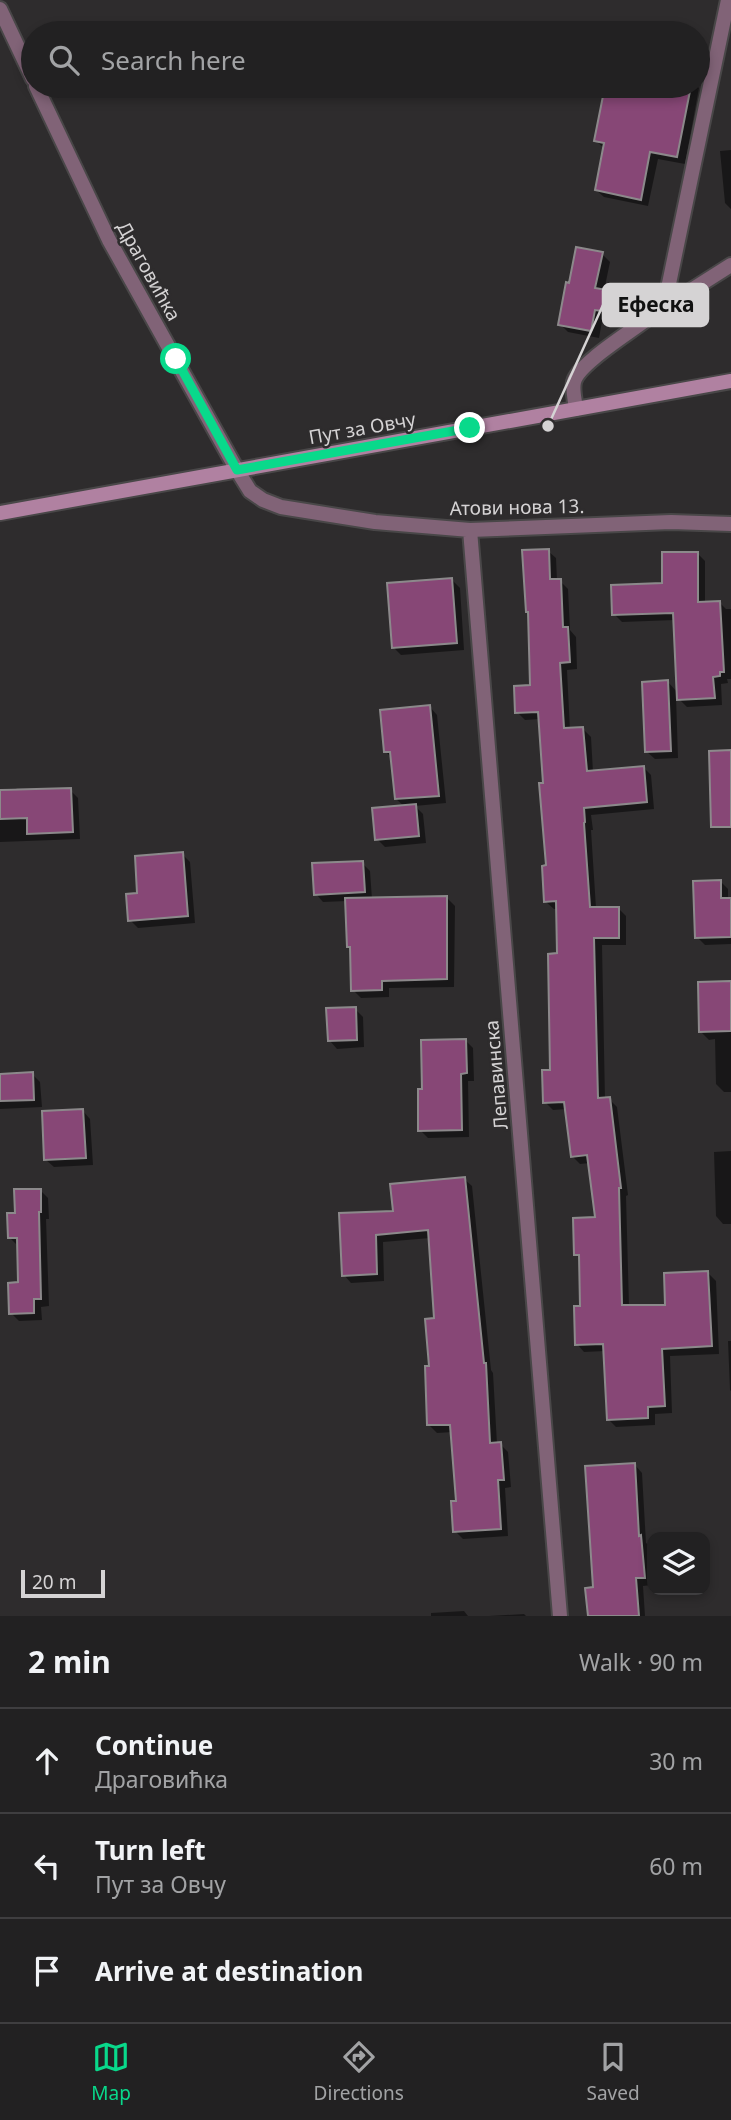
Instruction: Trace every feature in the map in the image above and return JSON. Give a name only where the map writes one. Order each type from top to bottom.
[{"type":"street","points":[[710,87],[728,0]]},
{"type":"street","points":[[0,9],[21,54]]},
{"type":"street","name":"Драговићка","points":[[42,98],[109,240],[237,470]]},
{"type":"street","points":[[653,315],[666,298],[708,98]]},
{"type":"street","points":[[576,409],[573,388],[578,373],[603,351],[653,315],[731,265]]},
{"type":"street","name":"Пут за Овчу","points":[[0,513],[731,381]]},
{"type":"street","name":"Атови нова 13.","points":[[237,470],[250,491],[263,500],[281,506],[375,522],[470,530],[671,523],[731,524]]},
{"type":"street","name":"Лепавинска","points":[[470,530],[560,1616]]},
{"type":"building","points":[[603,98],[689,98],[677,157],[650,152],[641,200],[595,190],[604,143],[594,141]]},
{"type":"building","points":[[576,247],[603,252],[595,288],[613,291],[610,312],[595,310],[591,331],[558,325]]},
{"type":"building","points":[[549,549],[550,579],[561,579],[563,627],[568,627],[570,662],[560,663],[564,728],[583,727],[587,771],[644,766],[647,802],[584,808],[590,907],[619,907],[619,938],[594,938],[598,1098],[610,1097],[621,1188],[622,1305],[665,1305],[664,1273],[708,1271],[712,1346],[662,1349],[665,1406],[648,1407],[648,1418],[607,1420],[603,1344],[575,1345],[574,1306],[580,1306],[579,1255],[574,1255],[573,1218],[595,1217],[587,1155],[571,1157],[564,1102],[543,1103],[542,1070],[550,1070],[548,954],[557,953],[556,901],[544,902],[542,866],[546,865],[539,783],[543,783],[538,712],[515,713],[514,686],[530,685],[528,612],[522,550]]},
{"type":"building","points":[[662,552],[698,552],[698,602],[720,601],[724,672],[713,677],[715,698],[677,700],[673,613],[612,615],[611,585],[662,583]]},
{"type":"building","points":[[452,578],[457,643],[392,648],[387,583]]},
{"type":"building","points":[[668,680],[671,751],[645,752],[642,682]]},
{"type":"building","points":[[430,705],[439,796],[395,799],[390,752],[384,752],[380,710]]},
{"type":"building","points":[[731,750],[731,827],[711,827],[709,751]]},
{"type":"building","points":[[71,788],[73,832],[27,834],[27,818],[0,819],[0,790]]},
{"type":"building","points":[[416,804],[419,836],[375,840],[372,808]]},
{"type":"building","points":[[183,852],[188,916],[128,921],[126,894],[137,893],[135,856]]},
{"type":"building","points":[[363,861],[365,892],[314,895],[312,863]]},
{"type":"building","points":[[721,880],[721,898],[731,898],[731,937],[695,938],[693,881]]},
{"type":"building","points":[[447,896],[447,979],[382,981],[382,990],[351,991],[345,898]]},
{"type":"building","points":[[731,981],[731,1031],[699,1032],[698,982]]},
{"type":"building","points":[[356,1007],[357,1040],[328,1041],[326,1008]]},
{"type":"building","points":[[466,1039],[467,1073],[461,1074],[462,1130],[418,1131],[418,1089],[422,1089],[421,1040]]},
{"type":"building","points":[[33,1072],[34,1100],[0,1101],[0,1074]]},
{"type":"building","points":[[83,1109],[86,1158],[44,1160],[42,1111]]},
{"type":"building","points":[[465,1177],[486,1363],[490,1443],[501,1442],[504,1480],[498,1480],[501,1529],[453,1532],[451,1501],[456,1501],[450,1425],[427,1425],[425,1366],[429,1366],[425,1319],[434,1318],[428,1230],[376,1235],[377,1274],[342,1276],[339,1213],[393,1211],[390,1184]]},
{"type":"building","points":[[14,1189],[41,1189],[41,1299],[34,1299],[34,1313],[9,1314],[8,1283],[18,1282],[17,1238],[8,1238],[7,1213],[15,1213]]},
{"type":"building","points":[[635,1463],[639,1536],[641,1535],[645,1578],[636,1578],[639,1616],[588,1616],[585,1588],[593,1587],[585,1466]]},
{"type":"place","name":"Ефеска","points":[[548,426]]},
{"type":"route","points":[[176,359],[237,470],[470,428]]}]
